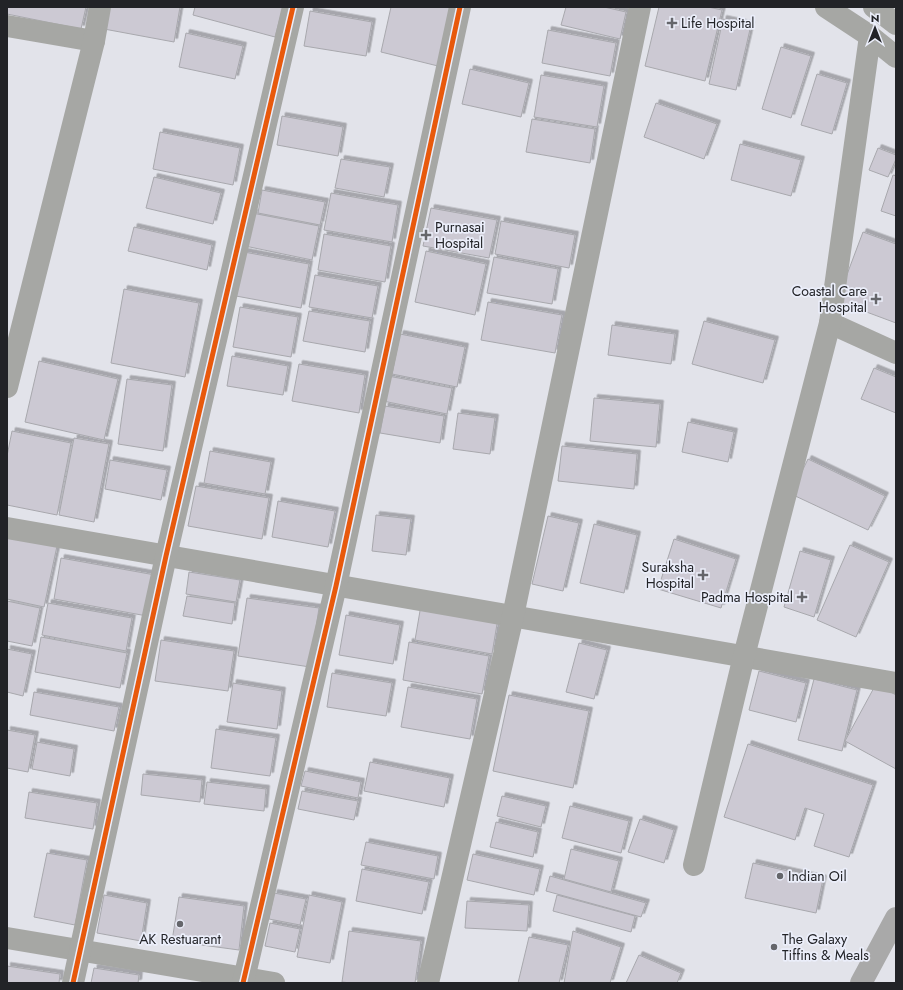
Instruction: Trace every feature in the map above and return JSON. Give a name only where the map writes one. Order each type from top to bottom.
[{"type":"main road","points":[[861,983],[896,918]]},
{"type":"street","points":[[7,387],[94,41],[100,7]]},
{"type":"street","points":[[73,983],[166,556],[293,7]]},
{"type":"street","points":[[244,980],[336,586],[460,7]]},
{"type":"street","points":[[428,983],[513,616],[640,7]]},
{"type":"street","points":[[826,7],[870,36],[896,57]]},
{"type":"street","points":[[878,8],[896,24]]},
{"type":"street","points":[[7,26],[94,41]]},
{"type":"street","points":[[694,865],[744,656],[830,323],[870,36]]},
{"type":"street","points":[[830,323],[896,353]]},
{"type":"street","points":[[7,528],[896,683]]},
{"type":"street","points":[[7,938],[244,980],[274,983]]},
{"type":"building","points":[[7,7],[86,7],[81,29],[7,14]]},
{"type":"building","points":[[107,7],[180,7],[174,42],[104,29]]},
{"type":"building","points":[[195,7],[283,7],[275,37],[193,15]]},
{"type":"building","points":[[391,7],[452,7],[438,66],[381,52]]},
{"type":"building","points":[[566,7],[604,7],[626,12],[620,39],[561,25]]},
{"type":"building","points":[[659,7],[708,7],[722,10],[705,81],[645,66]]},
{"type":"building","points":[[310,11],[372,22],[366,56],[304,46]]},
{"type":"building","points":[[723,19],[751,25],[736,90],[709,84]]},
{"type":"building","points":[[548,30],[616,43],[610,76],[542,63]]},
{"type":"building","points":[[186,33],[243,46],[235,79],[179,67]]},
{"type":"building","points":[[781,47],[811,56],[791,118],[762,109]]},
{"type":"building","points":[[470,69],[529,83],[521,117],[462,104]]},
{"type":"building","points":[[817,74],[847,83],[832,134],[801,125]]},
{"type":"building","points":[[541,75],[604,86],[597,127],[534,117]]},
{"type":"building","points":[[656,103],[717,124],[704,159],[644,137]]},
{"type":"building","points":[[282,116],[343,127],[338,156],[277,145]]},
{"type":"building","points":[[532,119],[595,129],[590,163],[526,152]]},
{"type":"building","points":[[160,132],[240,148],[233,185],[153,169]]},
{"type":"building","points":[[740,144],[801,160],[791,196],[731,180]]},
{"type":"building","points":[[878,148],[896,155],[896,159],[888,177],[869,170]]},
{"type":"building","points":[[341,159],[390,167],[384,197],[335,188]]},
{"type":"building","points":[[893,175],[896,176],[896,216],[881,211]]},
{"type":"building","points":[[154,177],[221,193],[213,224],[146,208]]},
{"type":"building","points":[[262,190],[325,202],[320,225],[258,213]]},
{"type":"building","points":[[331,193],[398,205],[392,242],[324,230]]},
{"type":"building","points":[[431,208],[497,220],[489,258],[423,246]]},
{"type":"building","points":[[252,213],[319,226],[312,260],[245,246]]},
{"type":"building","points":[[501,221],[575,235],[569,268],[495,254]]},
{"type":"building","points":[[134,227],[212,245],[207,270],[128,251]]},
{"type":"building","points":[[863,232],[896,244],[896,323],[837,301]]},
{"type":"building","points":[[324,234],[391,246],[385,282],[318,270]]},
{"type":"building","points":[[426,251],[486,264],[475,315],[415,302]]},
{"type":"building","points":[[244,252],[309,264],[301,308],[236,296]]},
{"type":"building","points":[[494,257],[558,269],[552,304],[487,293]]},
{"type":"building","points":[[315,275],[378,286],[372,318],[309,307]]},
{"type":"building","points":[[124,289],[199,303],[185,377],[111,363]]},
{"type":"building","points":[[488,302],[562,315],[555,353],[481,340]]},
{"type":"building","points":[[240,307],[298,317],[291,357],[233,347]]},
{"type":"building","points":[[309,311],[370,321],[365,352],[303,341]]},
{"type":"building","points":[[704,321],[775,340],[763,383],[692,364]]},
{"type":"building","points":[[612,325],[675,334],[671,364],[608,355]]},
{"type":"building","points":[[400,334],[465,347],[457,387],[392,374]]},
{"type":"building","points":[[232,356],[288,366],[283,395],[227,386]]},
{"type":"building","points":[[39,361],[118,379],[104,440],[25,422]]},
{"type":"building","points":[[299,364],[365,375],[359,413],[292,401]]},
{"type":"building","points":[[874,368],[896,377],[896,413],[861,399]]},
{"type":"building","points":[[388,376],[452,388],[447,414],[383,401]]},
{"type":"building","points":[[127,379],[172,385],[163,451],[118,444]]},
{"type":"building","points":[[594,398],[660,404],[656,447],[590,441]]},
{"type":"building","points":[[385,406],[444,416],[440,443],[380,433]]},
{"type":"building","points":[[458,413],[495,418],[490,454],[453,449]]},
{"type":"building","points":[[688,422],[734,432],[728,462],[682,452]]},
{"type":"building","points":[[12,431],[71,443],[57,515],[7,505],[7,456]]},
{"type":"building","points":[[74,438],[109,444],[94,522],[59,515]]},
{"type":"building","points":[[562,446],[637,454],[634,489],[558,481]]},
{"type":"building","points":[[210,451],[271,462],[265,494],[204,483]]},
{"type":"building","points":[[808,459],[885,496],[868,530],[791,494]]},
{"type":"building","points":[[110,460],[167,470],[161,500],[105,489]]},
{"type":"building","points":[[196,486],[269,498],[262,539],[188,526]]},
{"type":"building","points":[[278,501],[335,511],[328,547],[272,537]]},
{"type":"building","points":[[376,515],[411,519],[406,555],[372,551]]},
{"type":"building","points":[[548,516],[579,523],[563,591],[532,584]]},
{"type":"building","points":[[594,524],[637,535],[624,593],[580,583]]},
{"type":"building","points":[[7,536],[57,546],[44,607],[7,599]]},
{"type":"building","points":[[674,539],[736,559],[721,608],[658,589]]},
{"type":"building","points":[[850,545],[889,562],[856,637],[817,620]]},
{"type":"building","points":[[800,551],[831,560],[814,617],[784,607]]},
{"type":"building","points":[[61,558],[155,575],[147,616],[54,599]]},
{"type":"building","points":[[189,572],[240,580],[236,602],[186,594]]},
{"type":"building","points":[[187,596],[235,603],[232,624],[183,616]]},
{"type":"building","points":[[247,598],[319,608],[310,667],[238,656]]},
{"type":"building","points":[[7,601],[40,608],[32,646],[7,641]]},
{"type":"building","points":[[48,603],[132,618],[126,651],[42,635]]},
{"type":"building","points":[[421,605],[498,618],[492,654],[415,640]]},
{"type":"building","points":[[346,615],[400,625],[393,664],[339,655]]},
{"type":"building","points":[[41,637],[127,653],[120,688],[35,672]]},
{"type":"building","points":[[161,640],[234,651],[228,691],[155,681]]},
{"type":"building","points":[[409,642],[489,656],[482,694],[403,680]]},
{"type":"building","points":[[579,643],[607,650],[594,699],[566,692]]},
{"type":"building","points":[[7,649],[32,654],[23,696],[7,692]]},
{"type":"building","points":[[759,671],[806,683],[796,722],[749,710]]},
{"type":"building","points":[[332,673],[392,683],[386,716],[327,707]]},
{"type":"building","points":[[814,679],[857,690],[842,751],[798,740]]},
{"type":"building","points":[[233,683],[282,691],[277,729],[227,722]]},
{"type":"building","points":[[876,684],[896,695],[896,769],[845,741]]},
{"type":"building","points":[[408,687],[477,699],[470,739],[401,727]]},
{"type":"building","points":[[34,692],[119,707],[114,731],[30,715]]},
{"type":"building","points":[[509,695],[589,711],[573,788],[493,771]]},
{"type":"building","points":[[216,729],[276,738],[270,776],[211,768]]},
{"type":"building","points":[[7,730],[35,735],[28,772],[7,768]]},
{"type":"building","points":[[37,742],[74,749],[70,776],[32,769]]},
{"type":"building","points":[[748,744],[873,785],[849,857],[814,846],[824,814],[805,808],[795,840],[724,817]]},
{"type":"building","points":[[370,762],[450,778],[444,807],[364,791]]},
{"type":"building","points":[[305,771],[361,782],[358,798],[301,786]]},
{"type":"building","points":[[143,774],[202,780],[200,802],[141,795]]},
{"type":"building","points":[[207,782],[266,789],[264,811],[204,804]]},
{"type":"building","points":[[302,791],[358,801],[354,820],[298,809]]},
{"type":"building","points":[[29,792],[97,803],[93,829],[25,818]]},
{"type":"building","points":[[502,796],[546,806],[541,827],[497,816]]},
{"type":"building","points":[[570,806],[629,821],[621,853],[562,838]]},
{"type":"building","points":[[640,819],[674,830],[664,863],[628,852]]},
{"type":"building","points":[[496,822],[538,832],[533,857],[490,847]]},
{"type":"building","points":[[366,842],[438,856],[434,879],[361,865]]},
{"type":"building","points":[[571,849],[619,861],[611,892],[564,879]]},
{"type":"building","points":[[47,853],[87,860],[75,925],[34,917]]},
{"type":"building","points":[[473,854],[540,869],[534,895],[467,880]]},
{"type":"building","points":[[753,863],[823,879],[816,913],[745,898]]},
{"type":"building","points":[[362,869],[429,882],[422,914],[356,901]]},
{"type":"building","points":[[550,876],[646,903],[641,917],[546,891]]},
{"type":"building","points":[[274,893],[306,899],[300,925],[269,919]]},
{"type":"building","points":[[104,895],[147,903],[141,941],[97,933]]},
{"type":"building","points":[[309,895],[342,902],[330,963],[297,957]]},
{"type":"building","points":[[557,895],[635,916],[631,932],[553,911]]},
{"type":"building","points":[[179,897],[244,906],[239,950],[172,941]]},
{"type":"building","points":[[467,901],[529,905],[527,931],[465,928]]},
{"type":"building","points":[[270,923],[300,929],[295,952],[265,946]]},
{"type":"building","points":[[349,931],[421,941],[415,983],[342,982]]},
{"type":"building","points":[[573,931],[621,947],[610,983],[564,983]]},
{"type":"building","points":[[529,937],[568,945],[559,983],[518,983]]},
{"type":"building","points":[[639,955],[681,973],[677,983],[626,983]]},
{"type":"building","points":[[7,966],[60,974],[59,983],[7,983]]},
{"type":"building","points":[[94,968],[139,975],[138,983],[91,983]]},
{"type":"cycle path","points":[[73,983],[166,556],[293,7]]},
{"type":"cycle path","points":[[243,983],[336,586],[460,7]]},
{"type":"place","name":"Life Hospital","points":[[672,23]]},
{"type":"place","name":"Purnasai Hospital","points":[[426,235]]},
{"type":"place","name":"Coastal Care Hospital","points":[[876,299]]},
{"type":"place","name":"Suraksha Hospital","points":[[703,575]]},
{"type":"place","name":"Padma Hospital","points":[[802,597]]},
{"type":"place","name":"Indian Oil","points":[[780,876]]},
{"type":"place","name":"AK Restuarant","points":[[180,924]]},
{"type":"place","name":"The Galaxy Tiffins & Meals","points":[[774,947]]}]
